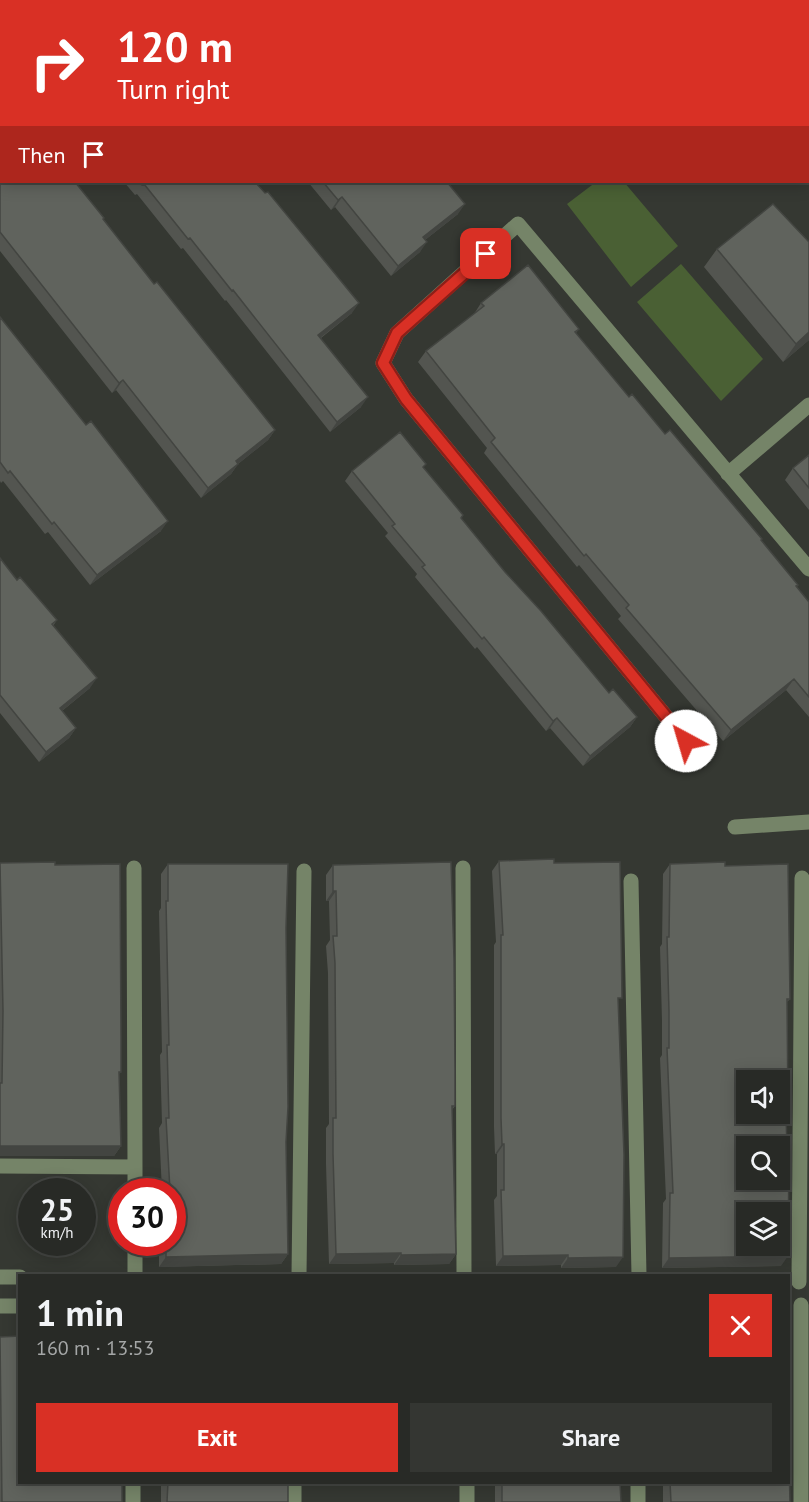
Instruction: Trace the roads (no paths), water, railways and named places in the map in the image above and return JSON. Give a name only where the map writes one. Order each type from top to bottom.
[{"type":"street","points":[[686,741],[406,399],[383,363],[397,333],[518,224],[809,569]]},
{"type":"street","points":[[728,474],[809,405]]},
{"type":"street","points":[[735,827],[809,822]]},
{"type":"street","points":[[134,868],[135,1178]]},
{"type":"street","points":[[463,868],[464,1274]]},
{"type":"street","points":[[299,1274],[304,871]]},
{"type":"street","points":[[799,1282],[802,878]]},
{"type":"street","points":[[632,881],[639,1274]]},
{"type":"street","points":[[0,1166],[135,1167]]},
{"type":"street","points":[[135,1256],[135,1274]]},
{"type":"street","points":[[0,1277],[18,1277]]},
{"type":"street","points":[[800,1305],[801,1502]]},
{"type":"street","points":[[0,1306],[18,1306]]},
{"type":"street","points":[[133,1484],[133,1502]]},
{"type":"street","points":[[294,1484],[294,1502]]},
{"type":"street","points":[[467,1484],[467,1502]]},
{"type":"street","points":[[638,1484],[638,1502]]}]
